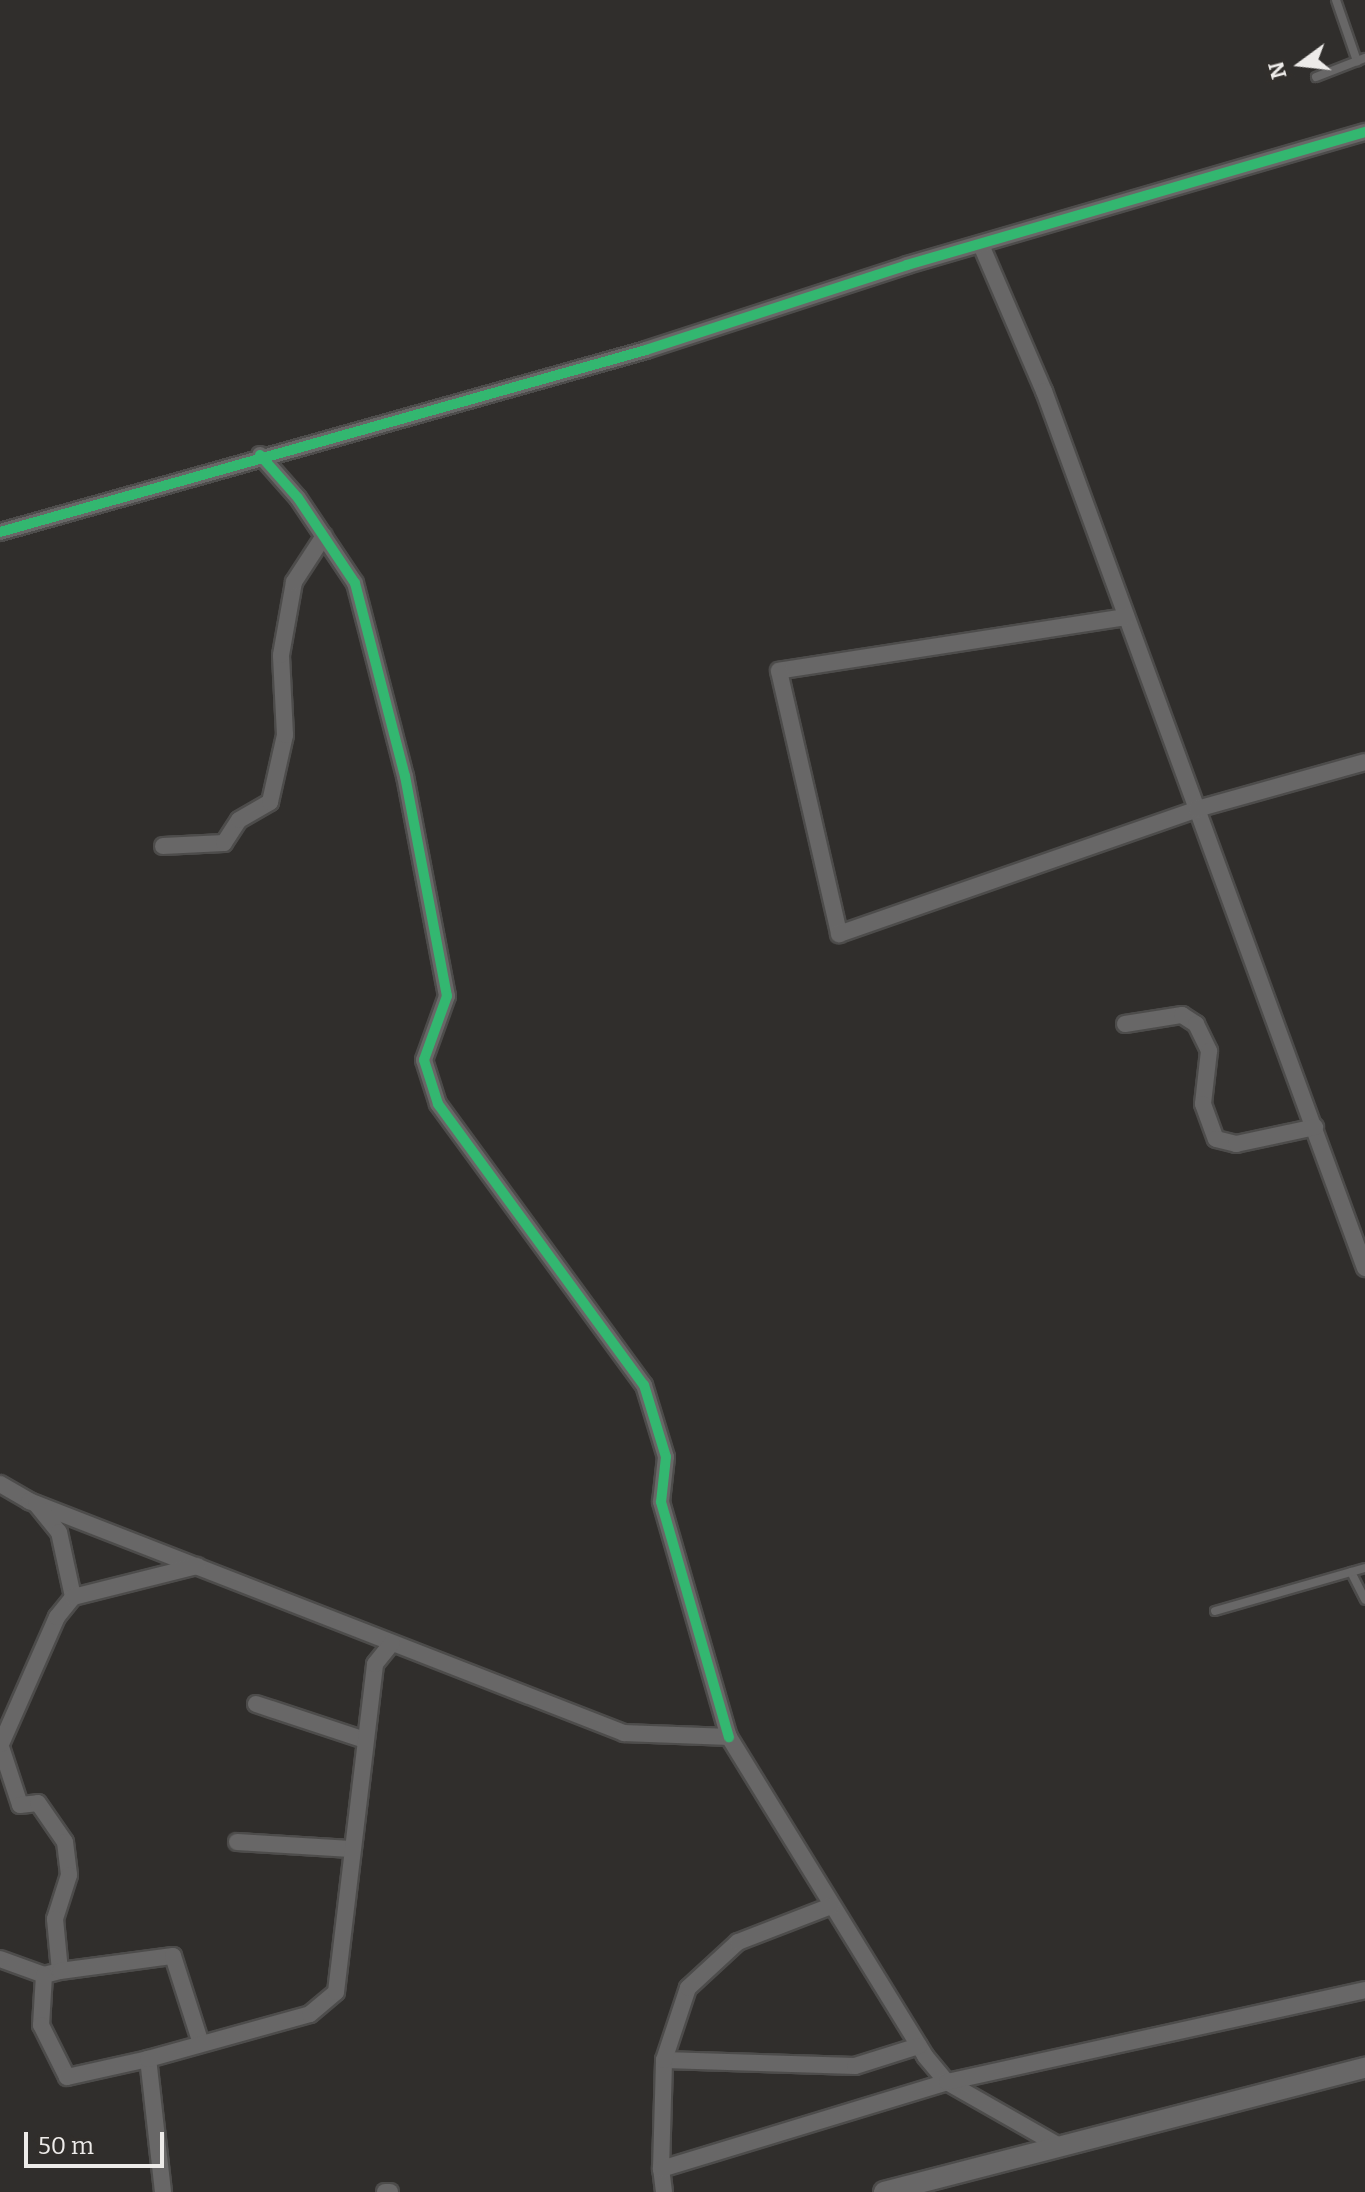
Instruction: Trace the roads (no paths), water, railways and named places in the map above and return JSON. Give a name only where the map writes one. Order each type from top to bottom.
[{"type":"street","points":[[0,532],[260,455],[646,350],[981,245],[1365,132]]},
{"type":"street","points":[[981,245],[1044,391],[1364,1264]]},
{"type":"street","points":[[260,455],[324,536],[355,583],[405,776],[447,996],[424,1060],[438,1104],[644,1385],[666,1457],[661,1502],[729,1737],[919,2046],[947,2082],[1059,2146]]},
{"type":"street","points":[[163,846],[224,843],[239,820],[270,802],[285,735],[281,655],[294,582],[324,536]]},
{"type":"street","points":[[1126,617],[779,671],[839,934],[1197,809],[1365,762]]},
{"type":"street","points":[[1125,1024],[1182,1015],[1196,1024],[1209,1051],[1203,1104],[1216,1139],[1236,1144],[1315,1127]]},
{"type":"street","points":[[0,1484],[36,1503],[624,1733],[729,1737]]},
{"type":"street","points":[[36,1503],[59,1532],[73,1597]]},
{"type":"street","points":[[197,1566],[73,1597],[52,1628],[0,1744],[20,1805],[38,1803],[65,1842],[69,1875],[55,1919],[52,1973],[41,2025],[67,2077],[148,2059],[310,2014],[336,1992],[375,1664],[392,1643]]},
{"type":"street","points":[[256,1704],[365,1740]]},
{"type":"street","points":[[237,1842],[351,1849]]},
{"type":"street","points":[[664,2192],[661,2169],[664,2060],[688,1988],[738,1942],[831,1906]]},
{"type":"street","points":[[0,1959],[52,1973],[173,1956],[201,2044]]},
{"type":"street","points":[[661,2169],[947,2082],[1365,1990]]},
{"type":"street","points":[[664,2060],[855,2066],[919,2046]]},
{"type":"street","points":[[148,2059],[163,2192]]},
{"type":"street","points":[[888,2191],[1365,2068]]},
{"type":"lane","points":[[1316,77],[1361,59],[1336,0]]},
{"type":"lane","points":[[1215,1611],[1365,1568]]},
{"type":"lane","points":[[1351,1572],[1365,1600]]}]
